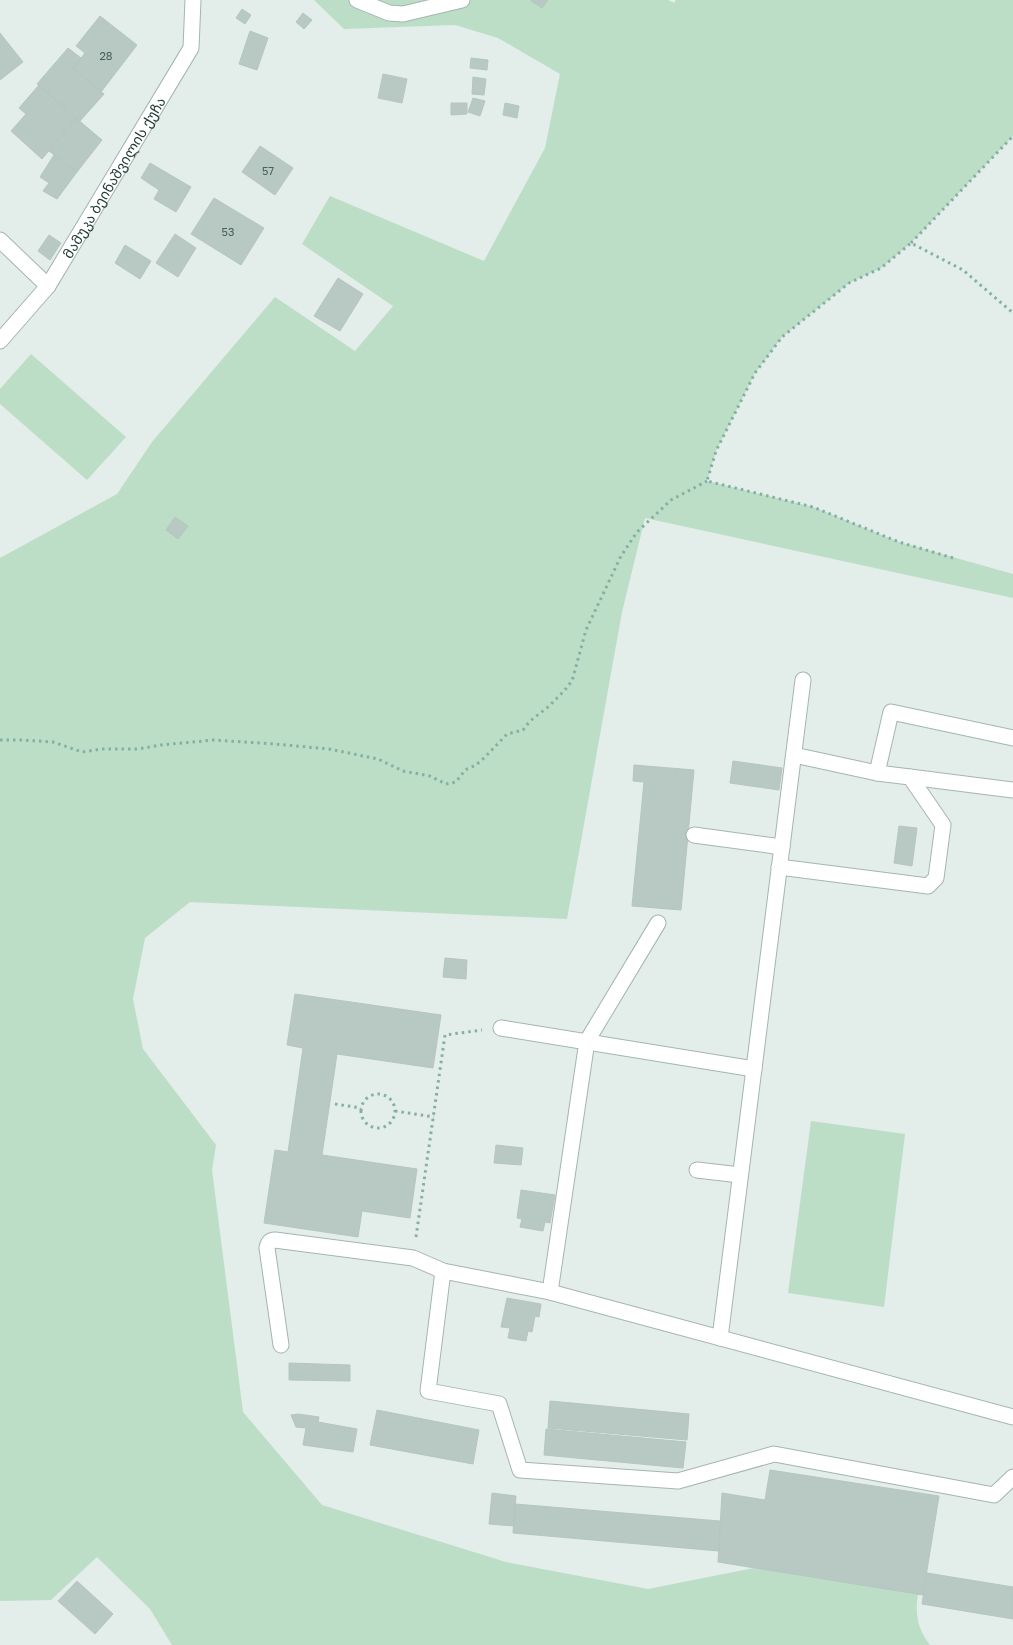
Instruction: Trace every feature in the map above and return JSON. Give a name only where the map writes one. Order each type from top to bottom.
[{"type":"street","points":[[356,0],[389,13],[403,14],[462,0]]},
{"type":"street","name":"მამუკა ბეინაშვილის ქუჩა","points":[[0,341],[48,286],[190,48],[194,1]]},
{"type":"street","points":[[0,240],[48,286]]},
{"type":"street","points":[[720,1338],[803,680]]},
{"type":"street","points":[[877,773],[891,712],[1013,738]]},
{"type":"street","points":[[794,755],[877,773],[1013,790]]},
{"type":"street","points":[[779,867],[928,886],[936,878],[943,824],[910,777]]},
{"type":"street","points":[[694,835],[782,847]]},
{"type":"street","points":[[550,1292],[587,1041],[658,923]]},
{"type":"street","points":[[501,1028],[754,1069]]},
{"type":"street","points":[[697,1170],[740,1175]]},
{"type":"street","points":[[281,1345],[267,1248],[271,1240],[414,1258],[443,1271],[550,1292],[1013,1417]]},
{"type":"street","points":[[443,1271],[428,1391],[499,1404],[520,1470],[678,1481],[774,1454],[994,1495],[1013,1477]]},
{"type":"path","points":[[707,481],[716,451],[755,373],[782,337],[848,283],[881,268],[912,243],[1013,136]]},
{"type":"path","points":[[912,243],[963,270],[1013,313]]},
{"type":"path","points":[[0,740],[53,742],[82,752],[102,749],[138,749],[162,744],[214,740],[329,749],[378,759],[403,771],[430,776],[446,784],[456,782],[465,770],[476,765],[507,734],[523,730],[530,721],[564,691],[572,681],[586,630],[621,556],[637,532],[671,500],[707,481],[813,507],[900,542],[952,558]]},
{"type":"path","points":[[414,1258],[445,1035],[501,1028]]},
{"type":"path","points":[[377,1094],[388,1097],[392,1101],[395,1111],[391,1121],[382,1127],[376,1127],[366,1123],[361,1108],[367,1098],[377,1094]]},
{"type":"path","points":[[335,1104],[361,1108]]},
{"type":"path","points":[[395,1111],[434,1118]]},
{"type":"green space","points":[[314,0],[668,0],[674,3],[676,0],[1013,0],[1013,136],[911,243],[881,268],[849,283],[782,337],[755,373],[716,451],[707,481],[813,507],[899,542],[1013,574],[1013,598],[645,518],[622,612],[567,919],[190,902],[145,938],[133,999],[143,1049],[216,1145],[212,1170],[243,1412],[322,1505],[506,1562],[648,1589],[754,1568],[918,1594],[918,1621],[922,1633],[930,1645],[172,1645],[150,1609],[97,1557],[51,1600],[0,1601],[0,558],[117,494],[152,442],[275,297],[355,351],[393,306],[302,244],[330,196],[484,261],[545,148],[560,74],[498,38],[455,25],[344,29]]},
{"type":"green space","points":[[31,354],[126,437],[87,480],[0,404],[0,389]]},
{"type":"green space","points":[[811,1121],[905,1134],[884,1307],[788,1293]]},
{"type":"building","points":[[532,0],[548,0],[542,8]]},
{"type":"building","points":[[242,9],[251,15],[245,24],[236,18]]},
{"type":"building","points":[[303,13],[312,20],[304,29],[296,22]]},
{"type":"building","points":[[100,16],[137,45],[101,92],[73,68],[85,53],[76,46]]},
{"type":"building","points":[[250,31],[268,38],[257,70],[239,64]]},
{"type":"building","points":[[0,33],[23,62],[0,80]]},
{"type":"building","points":[[68,48],[81,58],[73,68],[104,94],[80,121],[37,84]]},
{"type":"building","points":[[471,58],[488,60],[487,70],[470,68]]},
{"type":"building","points":[[383,74],[407,79],[402,103],[378,98]]},
{"type":"building","points":[[473,77],[486,79],[484,95],[472,94]]},
{"type":"building","points":[[39,85],[76,118],[42,159],[11,131],[26,114],[19,108]]},
{"type":"building","points":[[473,98],[485,101],[480,116],[468,112]]},
{"type":"building","points":[[451,103],[467,103],[467,114],[451,115]]},
{"type":"building","points":[[505,103],[519,106],[517,118],[503,115]]},
{"type":"building","points":[[76,118],[102,140],[77,172],[49,151]]},
{"type":"building","points":[[260,146],[293,168],[275,195],[242,172]]},
{"type":"building","points":[[54,155],[77,172],[57,199],[43,191],[49,183],[40,177]]},
{"type":"building","points":[[150,163],[191,187],[176,212],[154,199],[159,190],[141,178]]},
{"type":"building","points":[[214,198],[264,228],[241,265],[191,234]]},
{"type":"building","points":[[175,234],[196,248],[178,277],[156,263]]},
{"type":"building","points":[[49,235],[61,243],[50,260],[38,251]]},
{"type":"building","points":[[125,245],[151,261],[140,279],[115,263]]},
{"type":"building","points":[[338,278],[363,294],[340,331],[314,316]]},
{"type":"building","points":[[175,517],[188,526],[178,539],[166,530]]},
{"type":"building","points":[[733,761],[782,768],[779,790],[730,783]]},
{"type":"building","points":[[634,765],[694,770],[681,910],[632,906],[644,782],[633,781]]},
{"type":"building","points":[[899,826],[917,828],[912,866],[894,863]]},
{"type":"building","points":[[445,958],[467,960],[466,979],[443,977]]},
{"type":"building","points":[[295,994],[441,1015],[433,1068],[337,1054],[322,1155],[417,1169],[410,1218],[362,1211],[358,1237],[264,1223],[275,1150],[288,1152],[303,1048],[287,1045]]},
{"type":"building","points":[[496,1145],[523,1148],[521,1165],[494,1163]]},
{"type":"building","points":[[521,1190],[555,1195],[550,1223],[545,1222],[543,1231],[520,1227],[522,1219],[517,1218]]},
{"type":"building","points":[[507,1298],[541,1304],[539,1317],[535,1316],[532,1332],[528,1331],[526,1341],[508,1338],[510,1328],[501,1327]]},
{"type":"building","points":[[289,1363],[350,1365],[350,1381],[289,1380]]},
{"type":"building","points":[[550,1401],[689,1414],[687,1440],[548,1428]]},
{"type":"building","points":[[377,1410],[479,1430],[473,1464],[370,1445]]},
{"type":"building","points":[[291,1415],[319,1417],[318,1422],[357,1429],[353,1452],[303,1445],[306,1428],[296,1427]]},
{"type":"building","points":[[546,1429],[686,1442],[683,1468],[544,1455]]},
{"type":"building","points":[[770,1470],[939,1496],[923,1595],[718,1562],[722,1493],[765,1500]]},
{"type":"building","points":[[492,1493],[516,1496],[514,1526],[489,1524]]},
{"type":"building","points":[[515,1504],[720,1521],[719,1551],[513,1533]]},
{"type":"building","points":[[927,1573],[1013,1587],[1013,1619],[922,1604]]},
{"type":"building","points":[[77,1581],[113,1614],[95,1634],[58,1601]]}]
